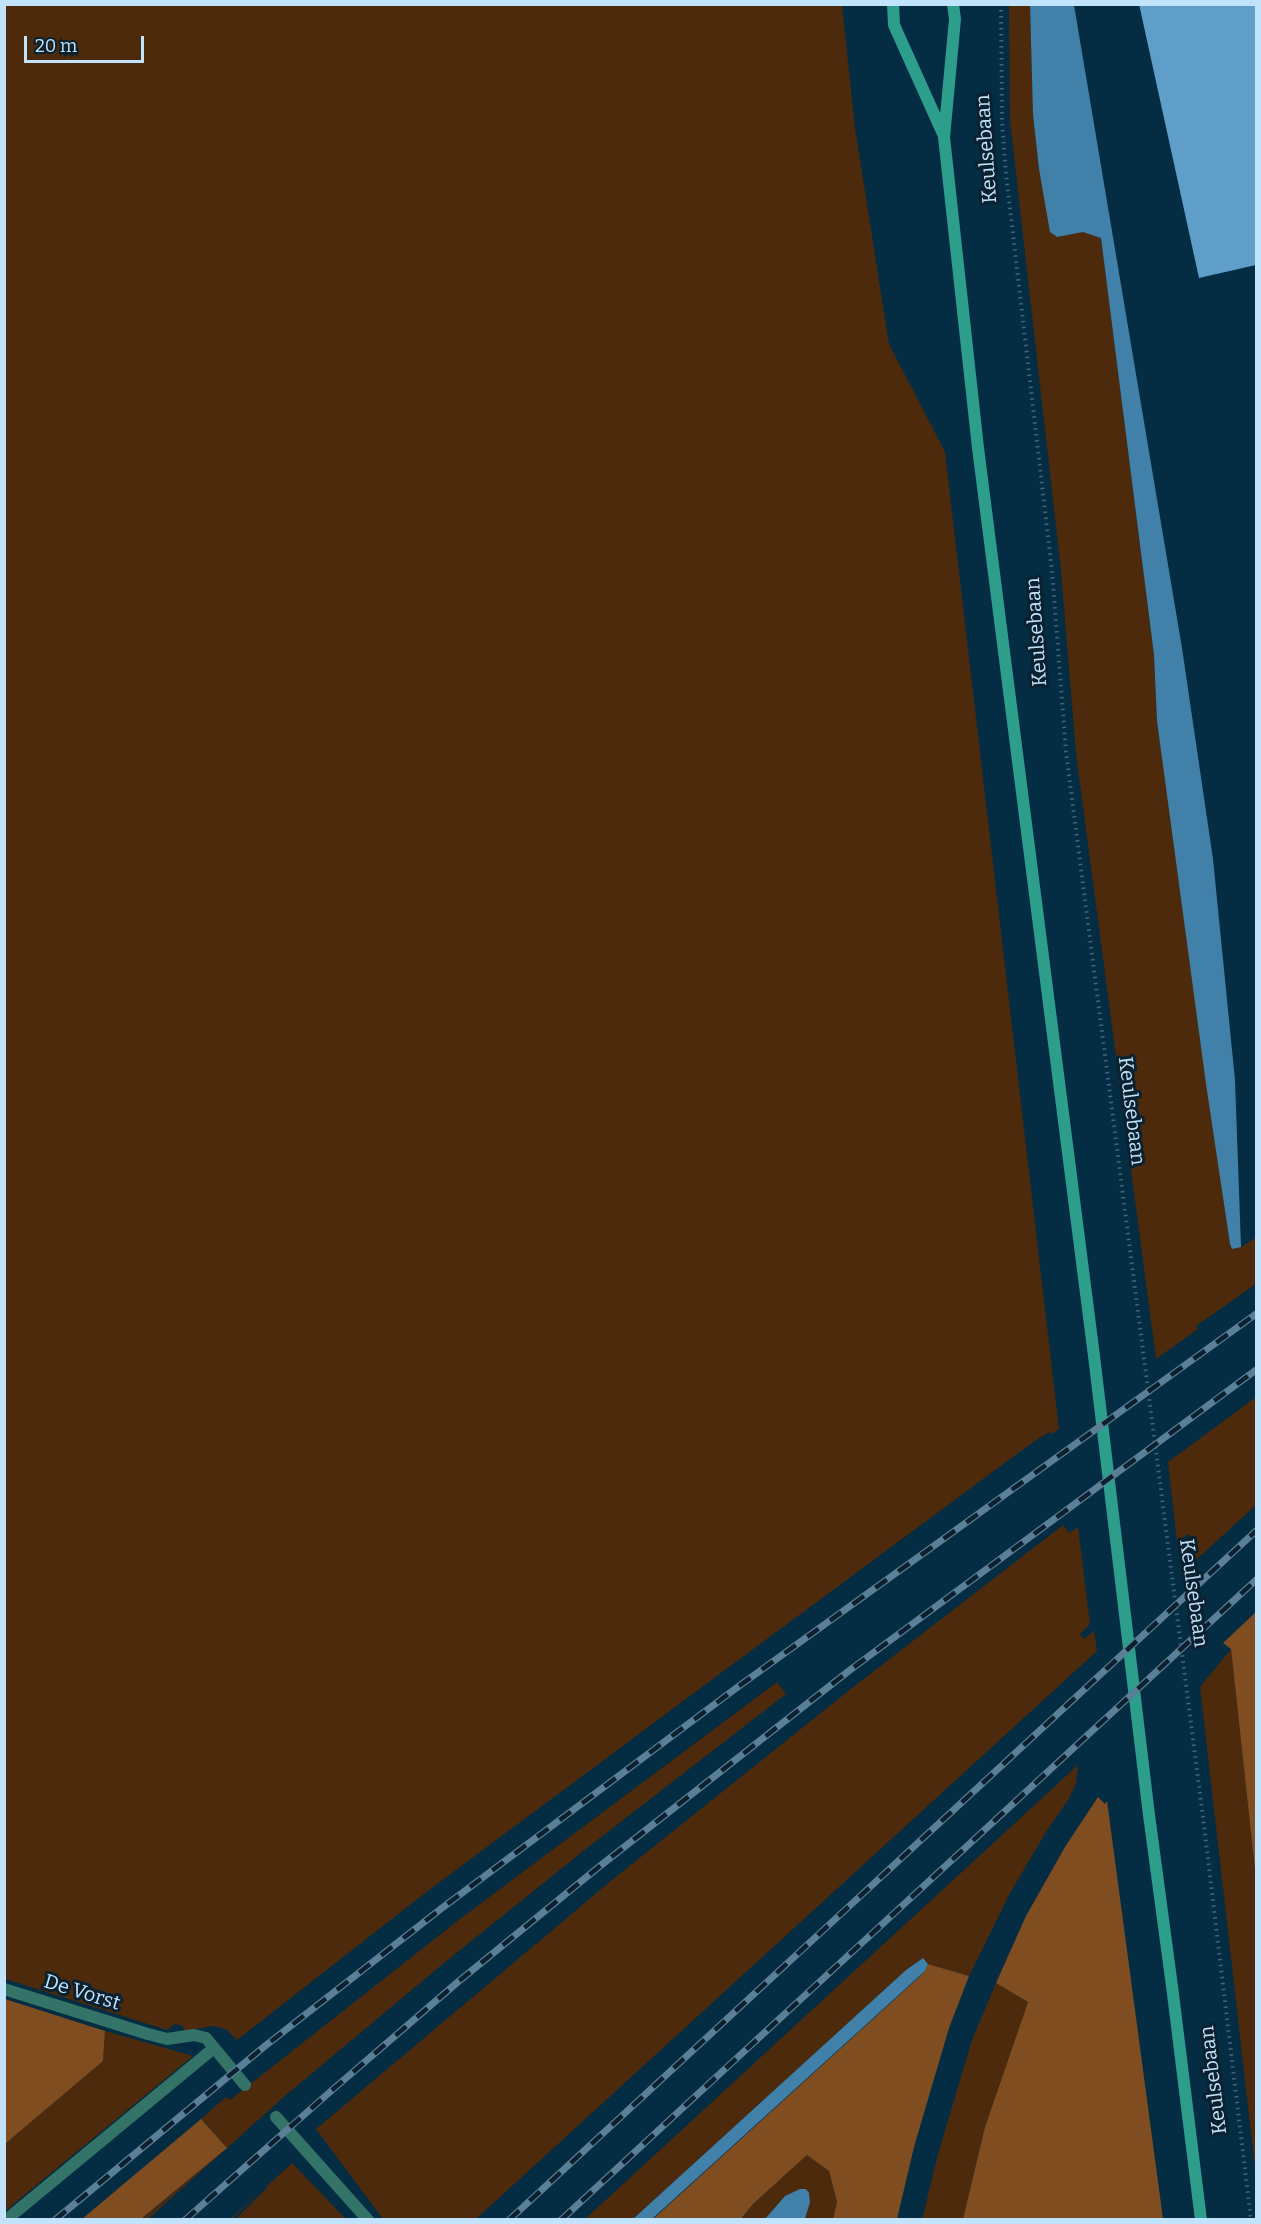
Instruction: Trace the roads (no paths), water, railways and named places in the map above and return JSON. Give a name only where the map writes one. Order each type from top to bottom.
[{"type":"main road","name":"Keulsebaan","points":[[893,4],[894,25],[944,137]]},
{"type":"main road","name":"Keulsebaan","points":[[954,4],[955,19],[944,137],[978,448],[1201,2220]]},
{"type":"street","name":"De Vorst","points":[[4,1989],[167,2039],[200,2036],[206,2038],[214,2048]]},
{"type":"street","points":[[6,2220],[214,2048],[245,2085]]},
{"type":"street","points":[[276,2117],[368,2220]]},
{"type":"water","points":[[1030,5],[1074,5],[1182,648],[1213,859],[1235,1080],[1241,1247],[1232,1249],[1206,1084],[1157,721],[1154,655],[1101,238],[1083,232],[1057,237],[1050,232],[1039,169],[1033,115]]},
{"type":"water","points":[[923,1958],[928,1964],[925,1971],[652,2219],[633,2219],[906,1970]]},
{"type":"water","points":[[800,2189],[806,2189],[809,2193],[810,2202],[805,2219],[765,2219],[785,2196]]},
{"type":"railway","points":[[55,2220],[265,2046],[442,1908],[739,1686],[1256,1314]]},
{"type":"railway","points":[[185,2220],[459,1981],[600,1866],[850,1670],[1256,1370]]},
{"type":"railway","points":[[509,2220],[1256,1531]]},
{"type":"railway","points":[[561,2220],[1256,1580]]}]
